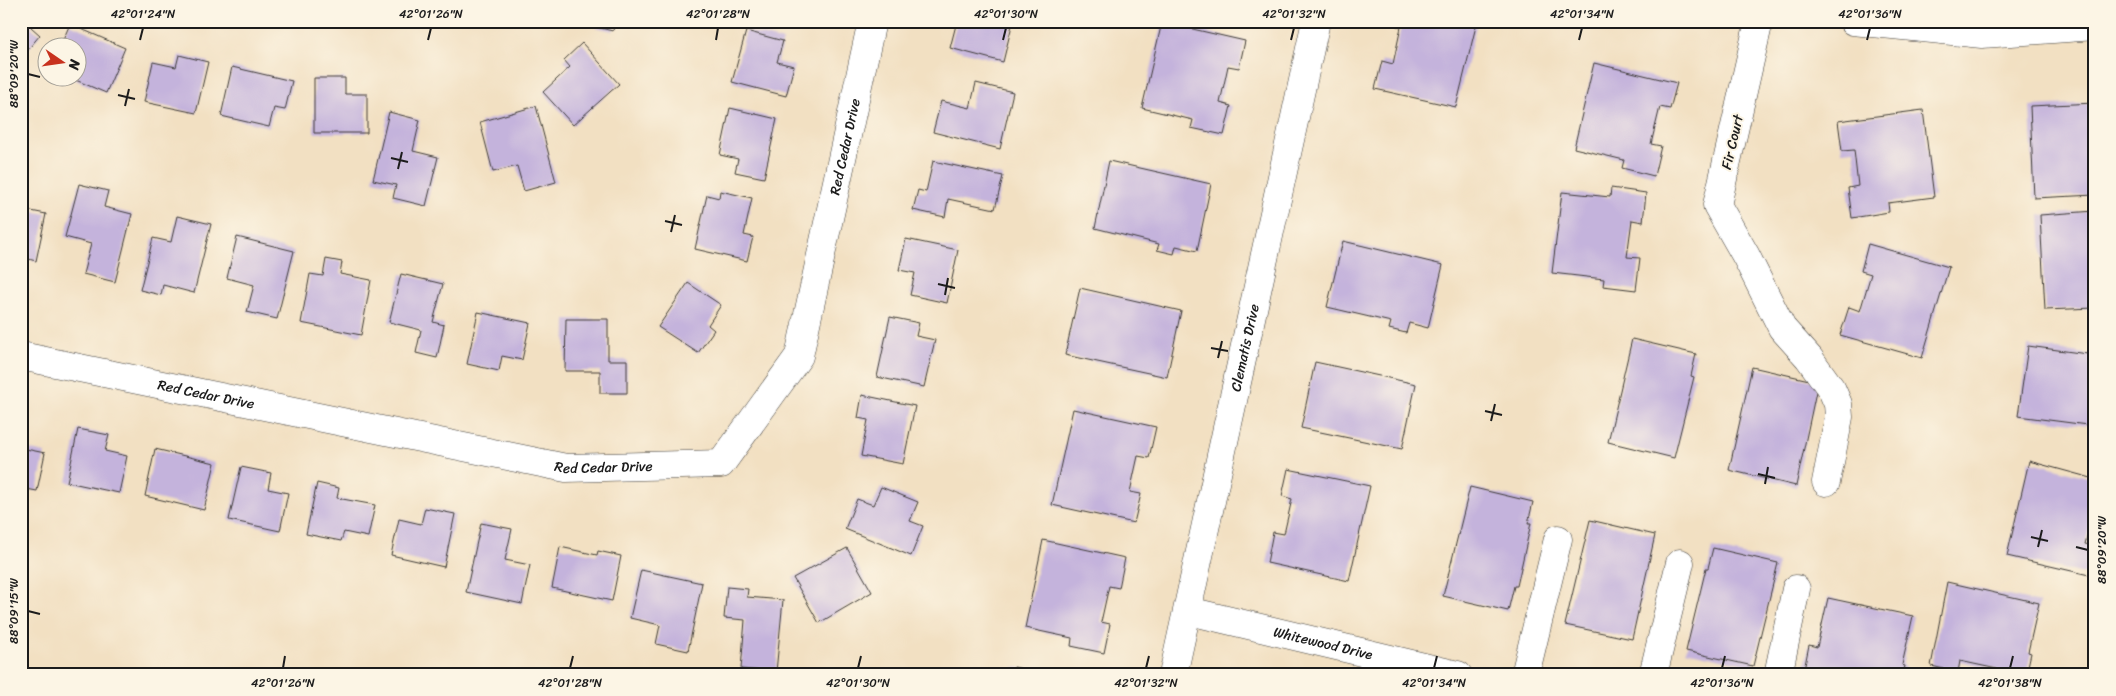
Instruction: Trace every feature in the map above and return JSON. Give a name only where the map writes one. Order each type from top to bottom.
[{"type":"street","name":"Red Cedar Drive","points":[[21,356],[566,468],[721,464],[799,356],[872,21]]},
{"type":"street","name":"Clematis Drive","points":[[1173,675],[1189,611],[1316,21]]},
{"type":"street","name":"Fir Court","points":[[1759,21],[1717,205],[1746,256],[1782,328],[1809,358],[1832,390],[1838,404],[1839,417],[1826,482]]},
{"type":"street","points":[[1853,21],[1982,34],[2095,26]]},
{"type":"street","points":[[1526,675],[1558,539]]},
{"type":"street","points":[[1652,675],[1680,563]]},
{"type":"street","points":[[1778,675],[1796,589]]},
{"type":"street","name":"Whitewood Drive","points":[[1189,611],[1458,675]]},
{"type":"building","points":[[21,21],[35,21],[31,27],[40,35],[21,58]]},
{"type":"building","points":[[570,21],[615,21],[613,31]]},
{"type":"building","points":[[957,21],[972,23],[973,21],[1013,21],[1003,62],[950,48]]},
{"type":"building","points":[[1390,21],[1477,22],[1456,107],[1375,89],[1382,61],[1393,64],[1401,27],[1390,24]]},
{"type":"building","points":[[1162,22],[1245,41],[1239,68],[1228,66],[1220,103],[1231,106],[1224,135],[1191,128],[1193,120],[1142,108]]},
{"type":"building","points":[[70,24],[125,48],[106,93],[88,85],[88,38],[64,38]]},
{"type":"building","points":[[746,31],[783,41],[777,62],[794,66],[786,96],[732,82]]},
{"type":"building","points":[[582,43],[619,84],[573,125],[543,92],[570,67],[564,60]]},
{"type":"building","points":[[179,55],[208,62],[196,113],[144,102],[153,62],[176,67]]},
{"type":"building","points":[[1594,63],[1677,83],[1670,109],[1660,107],[1651,144],[1661,146],[1654,176],[1622,168],[1624,160],[1574,148]]},
{"type":"building","points":[[232,67],[292,81],[285,110],[274,108],[269,127],[221,116]]},
{"type":"building","points":[[314,78],[345,78],[345,94],[367,94],[367,133],[314,133]]},
{"type":"building","points":[[976,83],[1013,92],[1000,149],[933,132],[941,101],[970,108]]},
{"type":"building","points":[[2095,103],[2095,195],[2034,198],[2030,106]]},
{"type":"building","points":[[536,106],[556,182],[524,191],[517,166],[493,172],[480,122]]},
{"type":"building","points":[[730,108],[777,119],[764,178],[735,172],[738,159],[720,155]]},
{"type":"building","points":[[1923,110],[1934,197],[1888,203],[1889,212],[1852,218],[1848,188],[1858,186],[1854,150],[1842,151],[1838,121]]},
{"type":"building","points":[[389,112],[420,120],[413,151],[438,157],[426,206],[393,198],[396,185],[373,180]]},
{"type":"building","points":[[933,161],[1003,176],[995,209],[948,199],[945,217],[913,210],[918,190],[926,192]]},
{"type":"building","points":[[1109,161],[1211,184],[1197,251],[1176,246],[1174,254],[1157,250],[1159,244],[1095,228]]},
{"type":"building","points":[[79,184],[108,191],[104,207],[132,214],[115,282],[83,274],[91,244],[65,237]]},
{"type":"building","points":[[1611,188],[1646,193],[1643,222],[1632,220],[1627,257],[1640,258],[1636,290],[1603,286],[1604,279],[1552,273],[1562,192],[1610,197]]},
{"type":"building","points":[[720,191],[752,198],[744,235],[753,237],[747,261],[695,249],[707,195],[719,198]]},
{"type":"building","points":[[21,209],[46,214],[36,261],[21,257]]},
{"type":"building","points":[[2095,211],[2095,308],[2045,310],[2040,215]]},
{"type":"building","points":[[177,216],[211,224],[194,293],[163,285],[161,295],[140,290],[153,238],[171,242]]},
{"type":"building","points":[[237,237],[294,251],[277,319],[247,312],[254,285],[227,278]]},
{"type":"building","points":[[906,239],[958,250],[947,303],[910,295],[915,273],[899,270]]},
{"type":"building","points":[[1343,241],[1443,265],[1428,328],[1409,323],[1406,333],[1389,329],[1391,322],[1327,307]]},
{"type":"building","points":[[1868,244],[1949,267],[1922,358],[1840,335],[1849,307],[1860,311],[1871,274],[1861,271]]},
{"type":"building","points":[[326,259],[342,262],[340,274],[371,280],[361,335],[301,323],[310,274],[323,276]]},
{"type":"building","points":[[401,274],[443,284],[433,322],[444,325],[437,358],[416,353],[421,330],[389,322]]},
{"type":"building","points":[[688,283],[721,305],[708,325],[714,330],[698,353],[658,327]]},
{"type":"building","points":[[1080,288],[1181,311],[1167,377],[1065,355]]},
{"type":"building","points":[[478,312],[530,323],[522,360],[502,356],[499,371],[467,364]]},
{"type":"building","points":[[890,317],[919,323],[916,336],[935,340],[924,387],[877,377]]},
{"type":"building","points":[[566,319],[608,319],[608,360],[627,360],[627,393],[600,393],[600,371],[565,371]]},
{"type":"building","points":[[1632,339],[1696,354],[1691,376],[1694,377],[1674,458],[1608,442]]},
{"type":"building","points":[[2028,346],[2095,355],[2095,426],[2018,416]]},
{"type":"building","points":[[1315,362],[1416,384],[1402,449],[1301,428]]},
{"type":"building","points":[[1752,367],[1818,382],[1796,486],[1729,470]]},
{"type":"building","points":[[862,395],[915,406],[903,464],[861,456],[868,420],[858,418]]},
{"type":"building","points":[[1073,409],[1156,427],[1149,458],[1138,456],[1130,492],[1141,494],[1134,523],[1052,505]]},
{"type":"building","points":[[78,429],[109,435],[105,451],[127,456],[119,493],[67,482]]},
{"type":"building","points":[[21,448],[45,453],[37,491],[21,488]]},
{"type":"building","points":[[155,449],[215,463],[204,510],[145,496]]},
{"type":"building","points":[[2029,461],[2095,479],[2095,507],[2085,544],[2095,546],[2089,575],[2007,556]]},
{"type":"building","points":[[241,467],[271,473],[268,489],[288,493],[280,531],[229,520]]},
{"type":"building","points":[[1288,469],[1370,486],[1349,581],[1267,563],[1273,532],[1284,534],[1292,499],[1282,496]]},
{"type":"building","points":[[317,483],[339,488],[337,498],[375,505],[368,537],[344,532],[341,541],[306,534]]},
{"type":"building","points":[[881,487],[918,502],[910,521],[923,526],[911,556],[845,529],[857,499],[873,505]]},
{"type":"building","points":[[1470,487],[1533,502],[1528,523],[1531,523],[1517,586],[1514,586],[1508,611],[1443,596]]},
{"type":"building","points":[[425,508],[455,514],[444,567],[391,555],[399,519],[421,524]]},
{"type":"building","points":[[1590,520],[1655,535],[1632,639],[1565,625]]},
{"type":"building","points":[[481,523],[512,529],[505,560],[530,565],[522,604],[466,592]]},
{"type":"building","points":[[1043,540],[1125,558],[1119,588],[1109,586],[1101,622],[1110,624],[1104,653],[1071,646],[1072,638],[1025,628]]},
{"type":"building","points":[[560,547],[597,555],[598,551],[621,556],[612,601],[552,588]]},
{"type":"building","points":[[847,548],[872,592],[819,623],[793,578]]},
{"type":"building","points":[[1713,548],[1778,563],[1753,666],[1686,651],[1706,568],[1708,568]]},
{"type":"building","points":[[641,570],[702,583],[688,651],[656,644],[660,625],[630,618]]},
{"type":"building","points":[[1947,582],[2039,603],[2028,652],[2031,653],[2026,675],[1995,675],[1997,669],[1960,661],[1958,672],[1931,666]]},
{"type":"building","points":[[727,587],[748,589],[747,597],[783,600],[776,672],[741,669],[745,620],[724,618]]},
{"type":"building","points":[[1828,598],[1913,616],[1902,665],[1905,666],[1903,675],[1803,675],[1809,645],[1817,647]]},
{"type":"building","points":[[1014,667],[1045,674],[1045,675],[1012,675]]},
{"type":"building","points":[[1062,670],[1080,674],[1080,675],[1061,675]]}]
